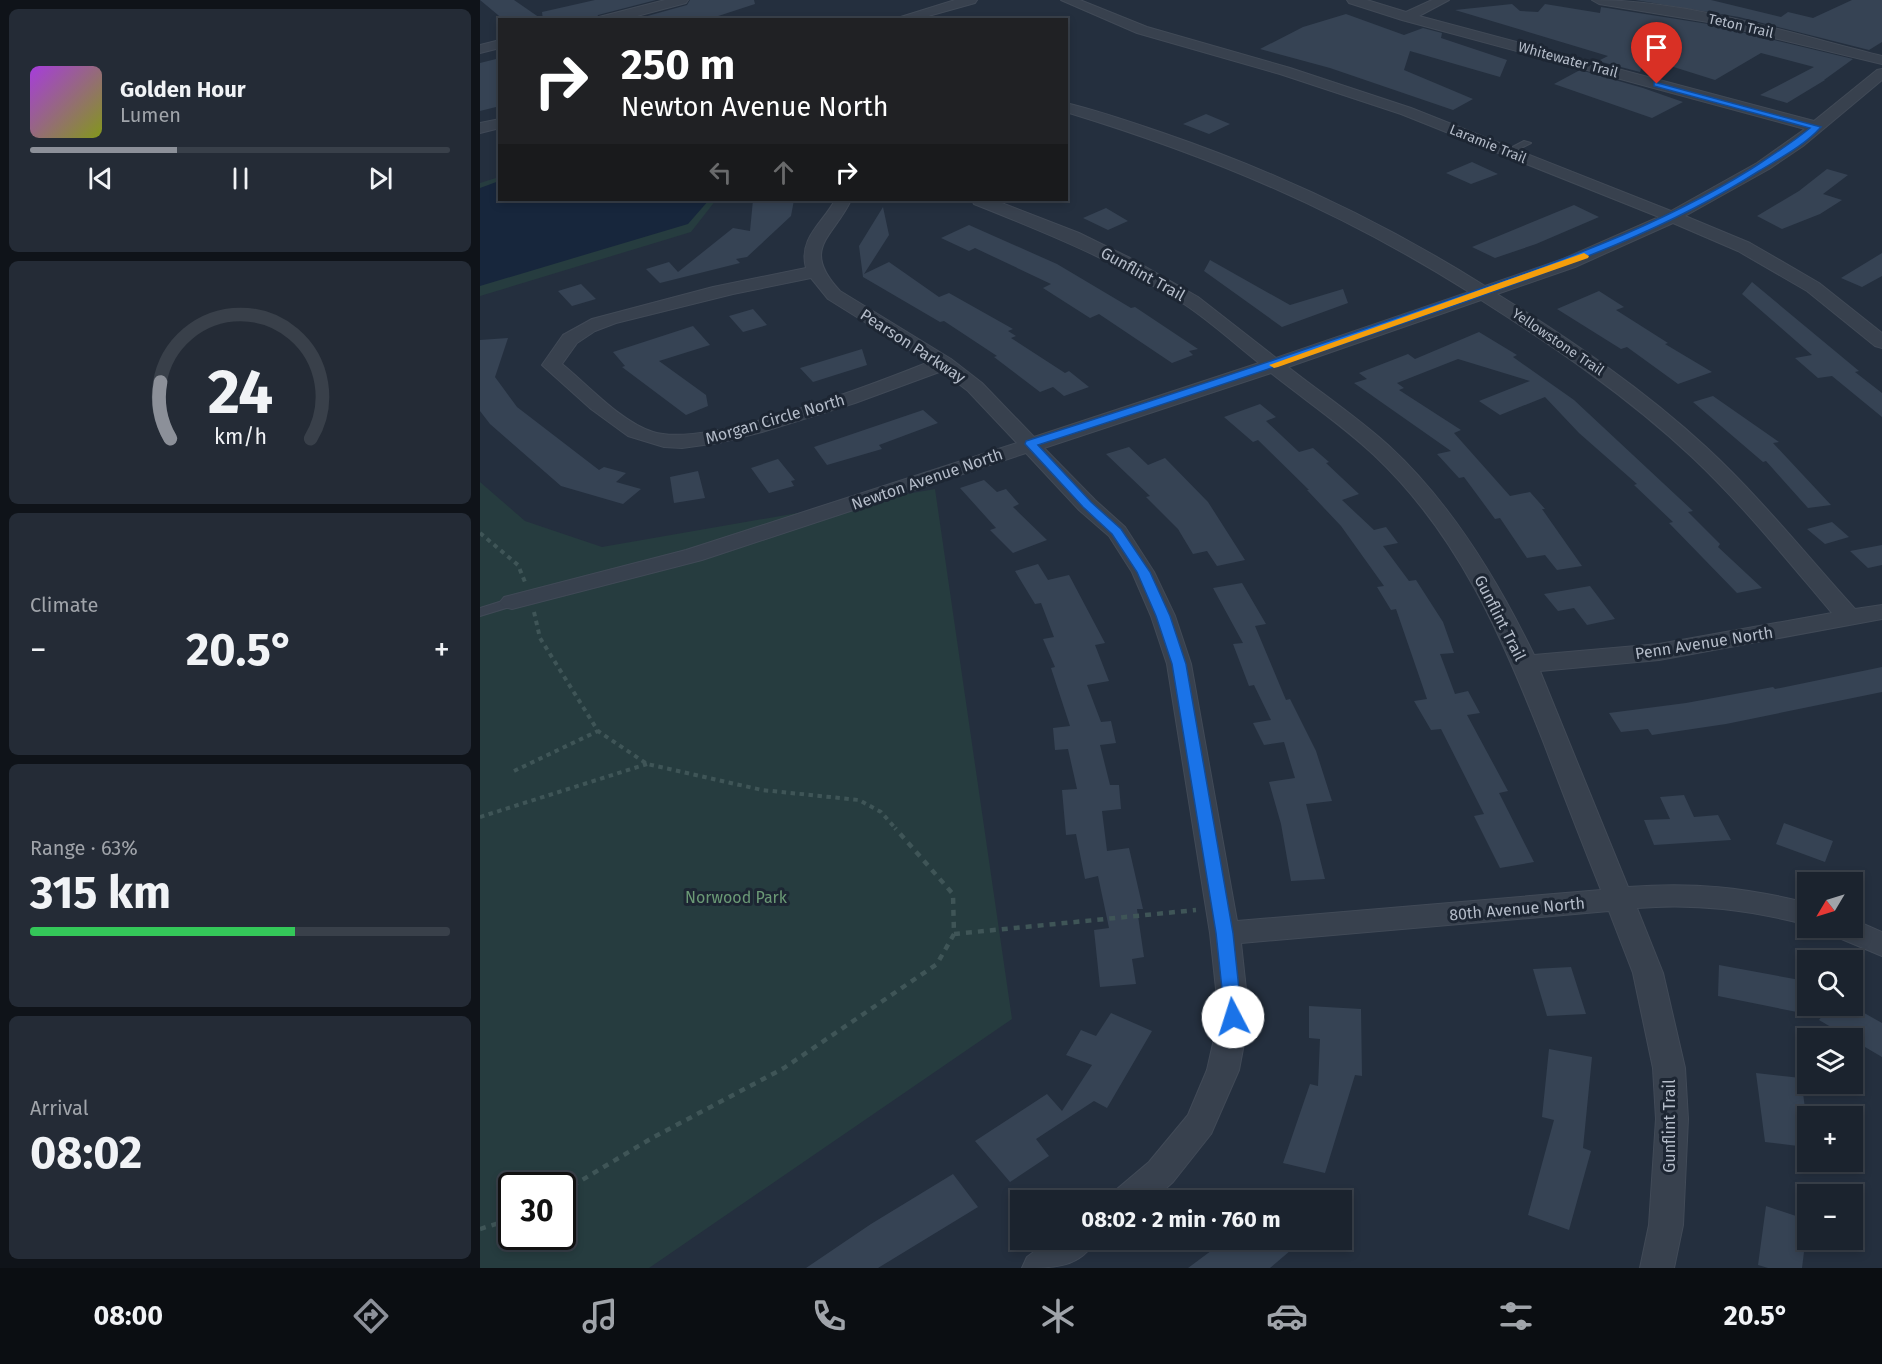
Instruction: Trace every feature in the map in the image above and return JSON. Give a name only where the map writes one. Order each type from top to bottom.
[{"type":"street","points":[[612,18],[681,0]]},
{"type":"street","points":[[904,18],[970,0]]},
{"type":"street","name":"Laramie Trail","points":[[1068,0],[1142,30],[1285,71],[1406,111],[1744,247],[1813,287],[1882,342]]},
{"type":"street","name":"Whitewater Trail","points":[[1354,0],[1817,127]]},
{"type":"street","points":[[1407,16],[1442,0]]},
{"type":"street","name":"Teton Trail","points":[[1599,0],[1708,18],[1882,60]]},
{"type":"street","points":[[480,49],[498,44]]},
{"type":"street","name":"Newton Avenue North","points":[[521,599],[694,555],[1274,365],[1569,262],[1672,217],[1763,166],[1817,127],[1882,73]]},
{"type":"street","name":"Yellowstone Trail","points":[[1068,108],[1168,139],[1288,187],[1407,246],[1481,291],[1605,373],[1661,418],[1701,454],[1746,501],[1849,618]]},
{"type":"street","points":[[480,128],[498,124]]},
{"type":"street","points":[[815,272],[812,250],[818,234],[842,201]]},
{"type":"street","name":"Gunflint Trail","points":[[983,201],[1073,237],[1124,262],[1192,301],[1381,450],[1421,493],[1459,542],[1492,596],[1524,664],[1648,973],[1669,1068],[1672,1131],[1666,1225],[1657,1268]]},
{"type":"street","name":"Pearson Parkway","points":[[815,272],[834,295],[944,363],[975,387],[1087,505],[1117,532],[1143,572],[1163,616],[1179,664],[1222,921],[1233,1017],[1223,1070],[1200,1124],[1161,1172],[1140,1190]]},
{"type":"street","name":"Morgan Circle North","points":[[815,272],[740,286],[609,319],[570,339],[552,365],[628,428],[646,437],[672,441],[697,440],[725,435],[876,390],[944,363]]},
{"type":"street","points":[[1862,325],[1879,315]]},
{"type":"street","name":"Penn Avenue North","points":[[1524,664],[1659,652],[1882,612]]},
{"type":"street","name":"80th Avenue North","points":[[1222,921],[1653,896],[1704,896],[1756,901],[1797,911]]},
{"type":"street","points":[[1863,936],[1882,945]]},
{"type":"street","points":[[1038,1268],[1063,1250]]},
{"type":"lane","points":[[1507,152],[1527,143]]},
{"type":"lane","points":[[480,612],[521,599]]},
{"type":"path","points":[[480,533],[518,565],[521,599],[540,638],[598,731],[647,764],[762,790],[859,800],[882,812],[953,894],[954,934],[937,964],[784,1068],[652,1138],[576,1184]]},
{"type":"path","points":[[514,771],[598,731]]},
{"type":"path","points":[[480,817],[647,764]]},
{"type":"path","points":[[954,934],[1222,921]]},
{"type":"path","points":[[480,1228],[498,1223]]},
{"type":"green space","points":[[498,177],[498,201],[715,201],[691,232],[480,296],[480,183]]},
{"type":"green space","name":"Norwood Park","points":[[480,482],[525,521],[602,547],[935,489],[1012,1019],[649,1268],[480,1268]]},
{"type":"water","points":[[498,181],[498,201],[708,201],[688,224],[480,286],[480,188]]},
{"type":"building","points":[[480,0],[514,0],[540,18],[502,18]]},
{"type":"building","points":[[595,0],[656,0],[598,15],[597,18],[543,18],[542,12]]},
{"type":"building","points":[[690,0],[754,0],[755,4],[712,18],[640,18],[687,5]]},
{"type":"building","points":[[1635,0],[1711,0],[1781,17],[1788,12],[1813,18],[1852,0],[1882,0],[1882,42],[1869,50],[1739,17]]},
{"type":"building","points":[[1512,4],[1520,11],[1538,12],[1545,4],[1600,13],[1601,7],[1708,24],[1853,59],[1825,80],[1787,103],[1760,95],[1814,67],[1761,53],[1715,80],[1645,58],[1640,72],[1598,61],[1608,56],[1455,10]]},
{"type":"building","points":[[1346,14],[1404,35],[1423,28],[1442,33],[1441,38],[1507,60],[1500,77],[1410,51],[1404,70],[1473,99],[1453,110],[1330,68],[1260,49],[1303,27]]},
{"type":"building","points":[[498,58],[498,106],[480,111],[480,63]]},
{"type":"building","points":[[1580,70],[1683,102],[1652,118],[1554,84]]},
{"type":"building","points":[[1206,114],[1230,124],[1209,134],[1183,124]]},
{"type":"building","points":[[1472,162],[1498,174],[1471,184],[1446,173]]},
{"type":"building","points":[[1827,169],[1848,175],[1823,194],[1842,200],[1820,214],[1782,229],[1757,216],[1799,191]]},
{"type":"building","points":[[753,201],[794,201],[791,216],[747,257],[736,259],[740,263],[660,283],[646,269],[669,262],[678,272],[733,228],[750,231]]},
{"type":"building","points":[[1574,205],[1599,217],[1536,244],[1495,258],[1472,247]]},
{"type":"building","points":[[883,207],[889,235],[864,274],[889,262],[939,297],[949,293],[1013,329],[1008,331],[1016,336],[1011,338],[1065,373],[1069,371],[1089,387],[1064,396],[1053,387],[1040,392],[994,357],[997,356],[944,321],[940,322],[863,277],[859,246]]},
{"type":"building","points":[[1106,208],[1128,221],[1108,230],[1083,218]]},
{"type":"building","points":[[969,225],[1057,264],[1131,308],[1135,307],[1198,349],[1189,351],[1193,355],[1172,363],[1099,314],[1090,318],[1043,288],[1051,284],[975,248],[969,251],[941,238]]},
{"type":"building","points":[[1882,253],[1882,276],[1862,287],[1841,278]]},
{"type":"building","points":[[1210,260],[1290,305],[1343,289],[1348,303],[1282,327],[1204,271]]},
{"type":"building","points":[[1752,282],[1882,393],[1882,417],[1832,376],[1818,378],[1795,358],[1812,355],[1742,294]]},
{"type":"building","points":[[581,284],[596,299],[572,306],[558,291]]},
{"type":"building","points":[[1599,291],[1624,307],[1616,310],[1668,343],[1665,344],[1712,372],[1678,384],[1627,347],[1621,349],[1557,309]]},
{"type":"building","points":[[753,309],[767,325],[743,332],[729,316]]},
{"type":"building","points":[[693,326],[710,345],[659,361],[706,395],[708,406],[686,415],[622,367],[625,366],[613,352]]},
{"type":"building","points":[[1479,332],[1517,355],[1513,357],[1574,400],[1693,511],[1688,512],[1720,544],[1718,547],[1762,588],[1737,593],[1669,523],[1673,522],[1634,485],[1637,484],[1579,433],[1545,397],[1500,415],[1479,401],[1530,381],[1458,359],[1397,383],[1404,388],[1399,390],[1461,430],[1454,433],[1510,496],[1530,492],[1545,509],[1542,509],[1582,566],[1557,570],[1545,555],[1527,558],[1500,518],[1495,519],[1464,477],[1459,478],[1437,454],[1451,451],[1354,383],[1367,379],[1359,373],[1408,354],[1415,359]]},
{"type":"building","points":[[508,338],[495,377],[517,407],[599,470],[604,467],[626,473],[616,482],[641,489],[623,504],[561,486],[490,424],[480,411],[480,340]]},
{"type":"building","points":[[862,349],[867,365],[813,382],[800,368]]},
{"type":"building","points":[[1713,396],[1779,442],[1773,443],[1831,505],[1808,508],[1766,461],[1763,462],[1693,402]]},
{"type":"building","points":[[1260,404],[1276,417],[1266,421],[1299,452],[1313,448],[1359,494],[1342,500],[1374,530],[1386,527],[1398,543],[1383,546],[1409,581],[1416,580],[1443,622],[1454,653],[1440,654],[1455,694],[1468,691],[1480,713],[1467,715],[1508,791],[1499,793],[1534,862],[1500,868],[1474,816],[1484,814],[1441,729],[1431,730],[1414,701],[1427,699],[1396,609],[1391,610],[1377,587],[1384,586],[1341,526],[1307,490],[1309,490],[1258,440],[1253,442],[1224,417]]},
{"type":"building","points":[[923,410],[938,423],[879,445],[882,449],[827,465],[814,447]]},
{"type":"building","points":[[1129,447],[1148,465],[1165,458],[1208,502],[1245,560],[1217,566],[1207,551],[1193,554],[1178,529],[1146,497],[1150,496],[1106,454]]},
{"type":"building","points":[[778,459],[795,480],[791,481],[794,486],[769,493],[751,468]]},
{"type":"building","points":[[698,471],[705,498],[674,503],[670,477]]},
{"type":"building","points":[[984,480],[997,492],[1006,489],[1019,504],[1013,507],[1047,540],[1013,553],[990,530],[996,528],[960,488]]},
{"type":"building","points":[[1832,522],[1849,537],[1825,544],[1807,529]]},
{"type":"building","points":[[1882,545],[1882,565],[1868,568],[1850,551]]},
{"type":"building","points":[[1038,564],[1048,580],[1069,575],[1105,643],[1095,645],[1109,681],[1087,685],[1101,722],[1111,721],[1116,743],[1100,745],[1110,785],[1119,785],[1121,809],[1102,811],[1107,851],[1129,848],[1143,909],[1137,909],[1144,957],[1132,959],[1136,984],[1100,987],[1094,930],[1109,928],[1098,876],[1085,879],[1076,834],[1066,835],[1062,790],[1077,789],[1068,749],[1055,750],[1053,728],[1070,726],[1051,668],[1055,667],[1043,639],[1054,637],[1041,603],[1035,604],[1015,571]]},
{"type":"building","points":[[1242,583],[1266,624],[1255,626],[1286,700],[1290,699],[1316,751],[1332,801],[1306,804],[1325,879],[1291,881],[1281,824],[1269,782],[1295,778],[1284,742],[1264,745],[1253,723],[1271,720],[1254,685],[1249,686],[1233,644],[1243,643],[1213,588]]},
{"type":"building","points":[[1590,586],[1615,619],[1587,625],[1574,608],[1558,611],[1544,594]]},
{"type":"building","points":[[1882,667],[1882,692],[1726,724],[1652,735],[1648,729],[1621,732],[1609,713],[1686,703],[1773,687],[1775,689]]},
{"type":"building","points":[[1684,795],[1694,817],[1718,815],[1731,840],[1654,845],[1644,820],[1670,819],[1660,797]]},
{"type":"building","points":[[1784,823],[1833,841],[1825,862],[1776,844]]},
{"type":"building","points":[[1719,965],[1797,979],[1797,1012],[1718,996]]},
{"type":"building","points":[[1571,967],[1586,1014],[1547,1016],[1533,969]]},
{"type":"building","points":[[1309,1006],[1361,1009],[1362,1076],[1355,1075],[1325,1173],[1283,1163],[1310,1084],[1318,1086],[1320,1039],[1309,1038]]},
{"type":"building","points":[[1863,1012],[1882,1023],[1882,1057],[1863,1046],[1863,1028],[1833,1028],[1819,1020],[1822,1016],[1863,1016]]},
{"type":"building","points":[[1111,1013],[1152,1031],[1107,1108],[1094,1101],[1036,1139],[1049,1156],[1010,1182],[975,1141],[1047,1094],[1062,1111],[1092,1065],[1066,1055],[1081,1030],[1096,1036]]},
{"type":"building","points":[[1549,1049],[1592,1057],[1583,1148],[1591,1151],[1569,1230],[1528,1215],[1554,1120],[1542,1117]]},
{"type":"building","points":[[1756,1073],[1797,1078],[1797,1094],[1803,1094],[1805,1106],[1797,1106],[1797,1130],[1795,1130],[1797,1146],[1765,1142]]},
{"type":"building","points":[[953,1174],[978,1207],[878,1268],[806,1268],[871,1224]]},
{"type":"building","points":[[1766,1206],[1797,1216],[1797,1250],[1804,1250],[1802,1268],[1768,1268],[1758,1265]]},
{"type":"building","points":[[1212,1250],[1291,1250],[1270,1268],[1188,1268]]},
{"type":"slow traffic","points":[[1274,365],[1584,256]]},
{"type":"route","points":[[1233,1017],[1225,933],[1179,664],[1163,616],[1143,572],[1117,532],[1087,505],[1031,444],[1274,365],[1585,256],[1661,223],[1725,189],[1763,166],[1817,127],[1657,84]]}]
